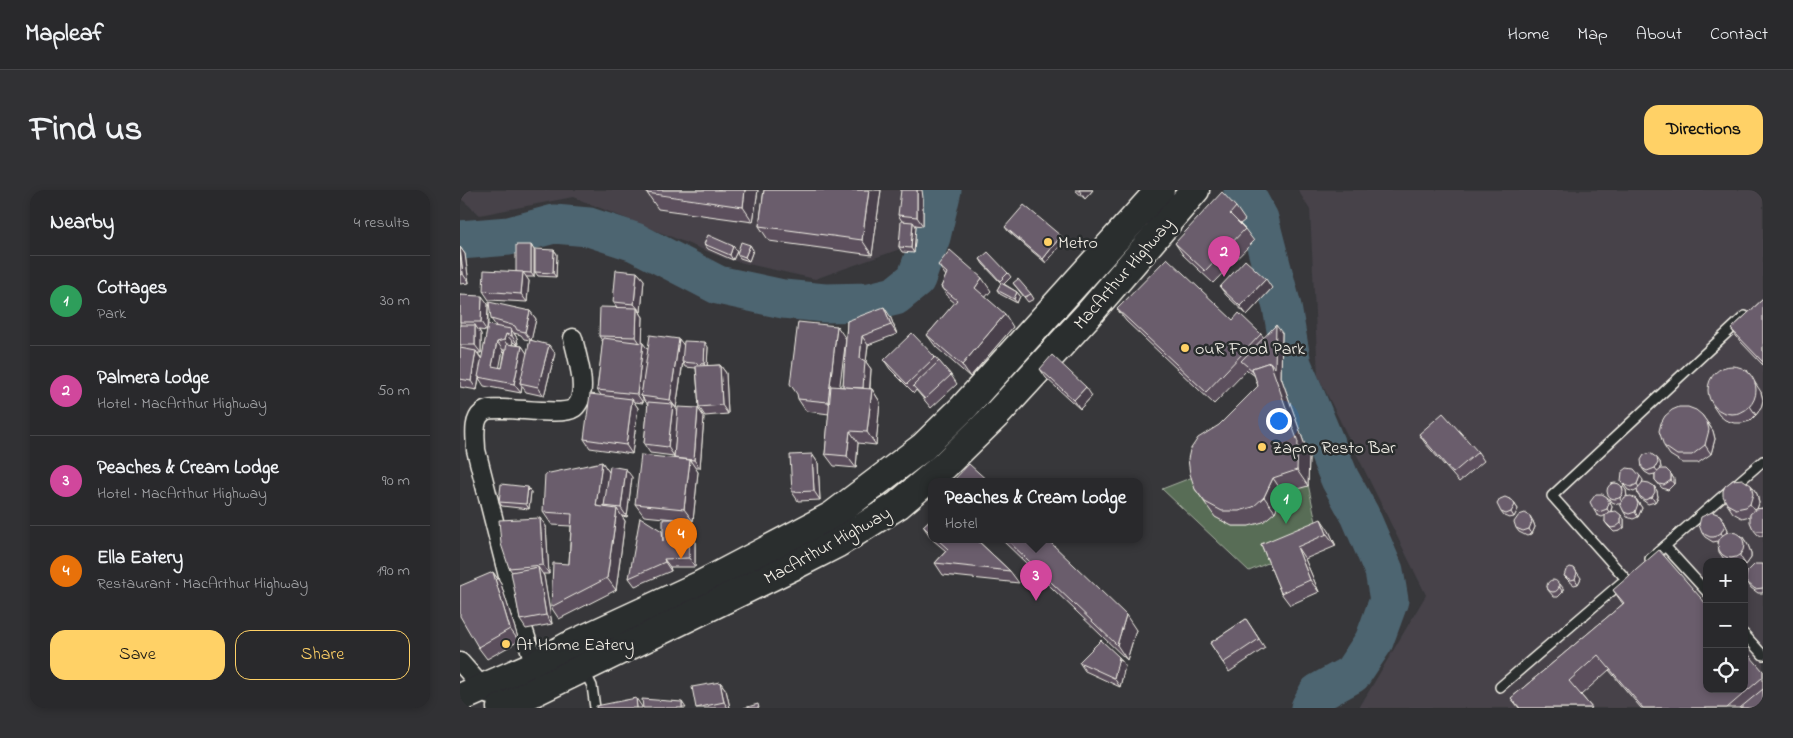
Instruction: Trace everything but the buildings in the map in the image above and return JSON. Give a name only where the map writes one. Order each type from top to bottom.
[{"type":"highway","name":"MacArthur Highway","points":[[930,478],[997,414],[1160,190]]},
{"type":"highway","name":"MacArthur Highway","points":[[1077,304],[1195,190]]},
{"type":"highway","name":"MacArthur Highway","points":[[486,700],[540,676],[576,657],[801,562],[838,543],[898,505],[928,479]]},
{"type":"street","points":[[540,676],[515,604],[476,450],[475,429],[482,412],[492,409],[563,412],[574,408],[581,396],[582,383],[573,338]]},
{"type":"street","points":[[460,662],[486,700]]},
{"type":"lane","points":[[1500,687],[1630,576],[1552,496],[1748,313]]},
{"type":"lane","points":[[1646,562],[1763,461]]},
{"type":"lane","points":[[1665,546],[1703,588]]},
{"type":"lane","points":[[1748,638],[1763,655]]},
{"type":"lane","points":[[576,657],[592,686],[595,708]]},
{"type":"shaded area","points":[[460,190],[917,190],[920,242],[815,279],[726,259],[573,197],[480,215],[460,198]]},
{"type":"shaded area","points":[[1298,190],[1763,190],[1763,708],[1359,708],[1426,595],[1318,376],[1310,210]]},
{"type":"green space","points":[[1198,475],[1215,517],[1232,526],[1249,526],[1283,493],[1308,484],[1320,541],[1249,571],[1162,489]]},
{"type":"waterway","points":[[460,240],[509,236],[554,224],[589,227],[635,242],[718,285],[783,299],[825,303],[870,302],[895,296],[916,279],[931,237],[942,190]]},
{"type":"waterway","points":[[1243,190],[1259,219],[1282,307],[1292,364],[1340,479],[1360,515],[1384,571],[1389,600],[1374,641],[1352,674],[1318,693],[1310,708]]},
{"type":"place","name":"Metro","points":[[1048,242]]},
{"type":"place","name":"Palmera Lodge","points":[[1224,277]]},
{"type":"place","name":"ouR Food Park","points":[[1185,348]]},
{"type":"place","name":"Zapro Resto Bar","points":[[1262,447]]},
{"type":"place","name":"Cottages","points":[[1286,524]]},
{"type":"place","name":"Ella Eatery","points":[[681,559]]},
{"type":"place","name":"Peaches & Cream Lodge","points":[[1036,601]]},
{"type":"place","name":"At Home Eatery","points":[[506,644]]}]
